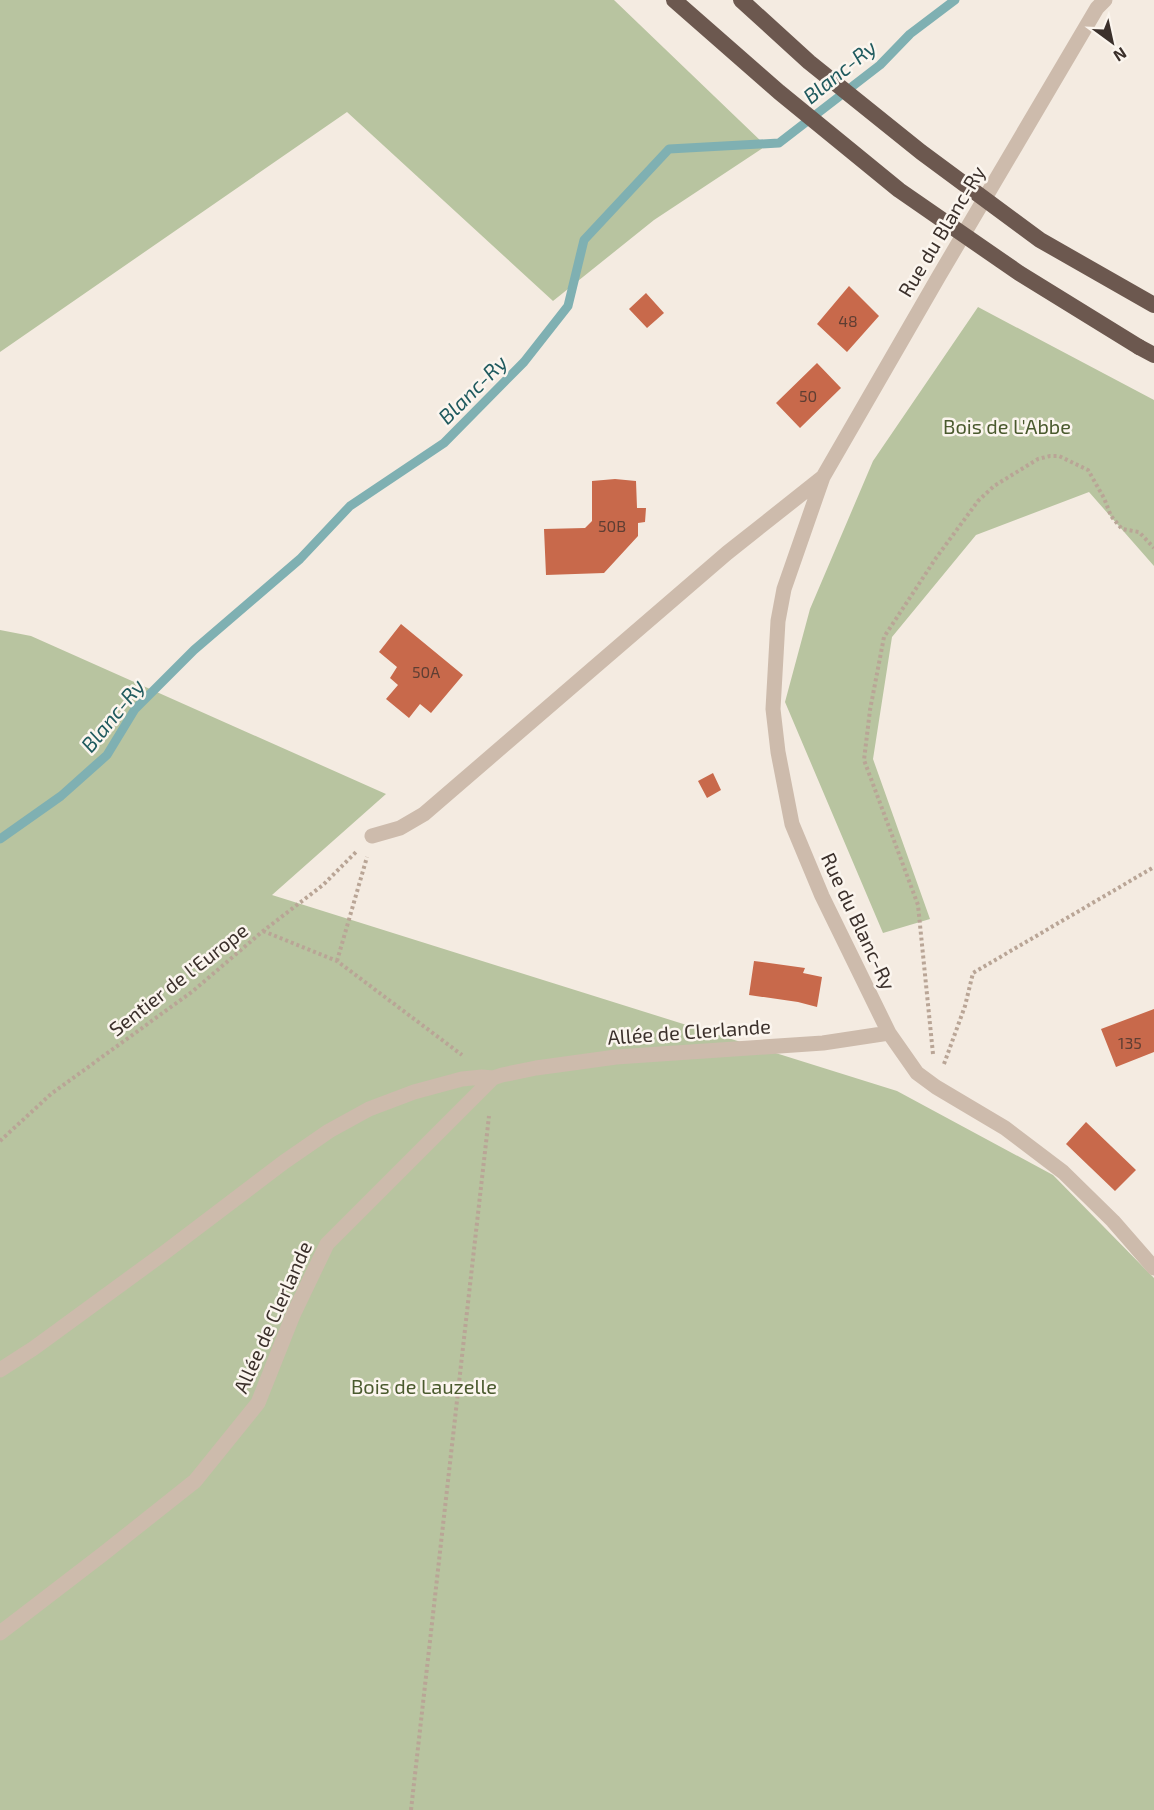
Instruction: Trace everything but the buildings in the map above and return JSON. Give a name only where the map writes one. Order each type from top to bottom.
[{"type":"highway","points":[[674,0],[779,92],[899,190],[1019,273],[1154,356]]},
{"type":"highway","points":[[741,0],[808,62],[921,152],[1040,240],[1154,305]]},
{"type":"street","name":"Rue du Blanc-Ry","points":[[1100,3],[823,477],[784,589],[778,621],[773,709],[778,752],[792,824],[822,896],[889,1033],[917,1073],[936,1087],[1005,1128],[1063,1173],[1113,1221],[1154,1268]]},
{"type":"street","name":"Rue du Blanc-Ry","points":[[372,836],[400,828],[424,814],[727,553],[823,477]]},
{"type":"street","name":"Allée de Clerlande","points":[[0,1370],[34,1348],[284,1162],[329,1131],[369,1109],[414,1092],[462,1079],[493,1078],[536,1068],[616,1057],[823,1043],[889,1033]]},
{"type":"street","name":"Allée de Clerlande","points":[[0,1633],[195,1481],[258,1403],[293,1315],[327,1244],[493,1078]]},
{"type":"path","points":[[936,1087],[918,905],[864,760],[870,710],[884,637],[936,558],[978,501],[994,486],[1038,459],[1059,456],[1088,470],[1111,516],[1122,529],[1139,532],[1154,548]]},
{"type":"path","name":"Sentier de l'Europe","points":[[0,1142],[51,1094],[193,991],[263,931],[323,885],[372,836]]},
{"type":"path","points":[[337,961],[372,836]]},
{"type":"path","points":[[936,1087],[965,1006],[973,973],[1154,867]]},
{"type":"path","points":[[263,931],[337,961],[493,1078],[411,1810]]},
{"type":"green space","points":[[0,0],[614,0],[766,146],[654,220],[553,301],[347,112],[0,352]]},
{"type":"green space","name":"Bois de L'Abbe","points":[[978,307],[1154,400],[1154,566],[1089,492],[976,535],[892,637],[873,759],[930,919],[883,933],[785,702],[810,609],[873,461]]},
{"type":"green space","name":"Bois de Lauzelle","points":[[0,630],[31,636],[386,794],[272,895],[897,1091],[1053,1175],[1154,1278],[1154,1810],[0,1810]]},
{"type":"waterway","name":"Blanc-Ry","points":[[0,839],[61,796],[107,755],[135,709],[194,650],[300,559],[350,506],[444,443],[524,362],[568,306],[584,240],[669,149],[779,143],[880,65],[910,34],[955,0]]}]
